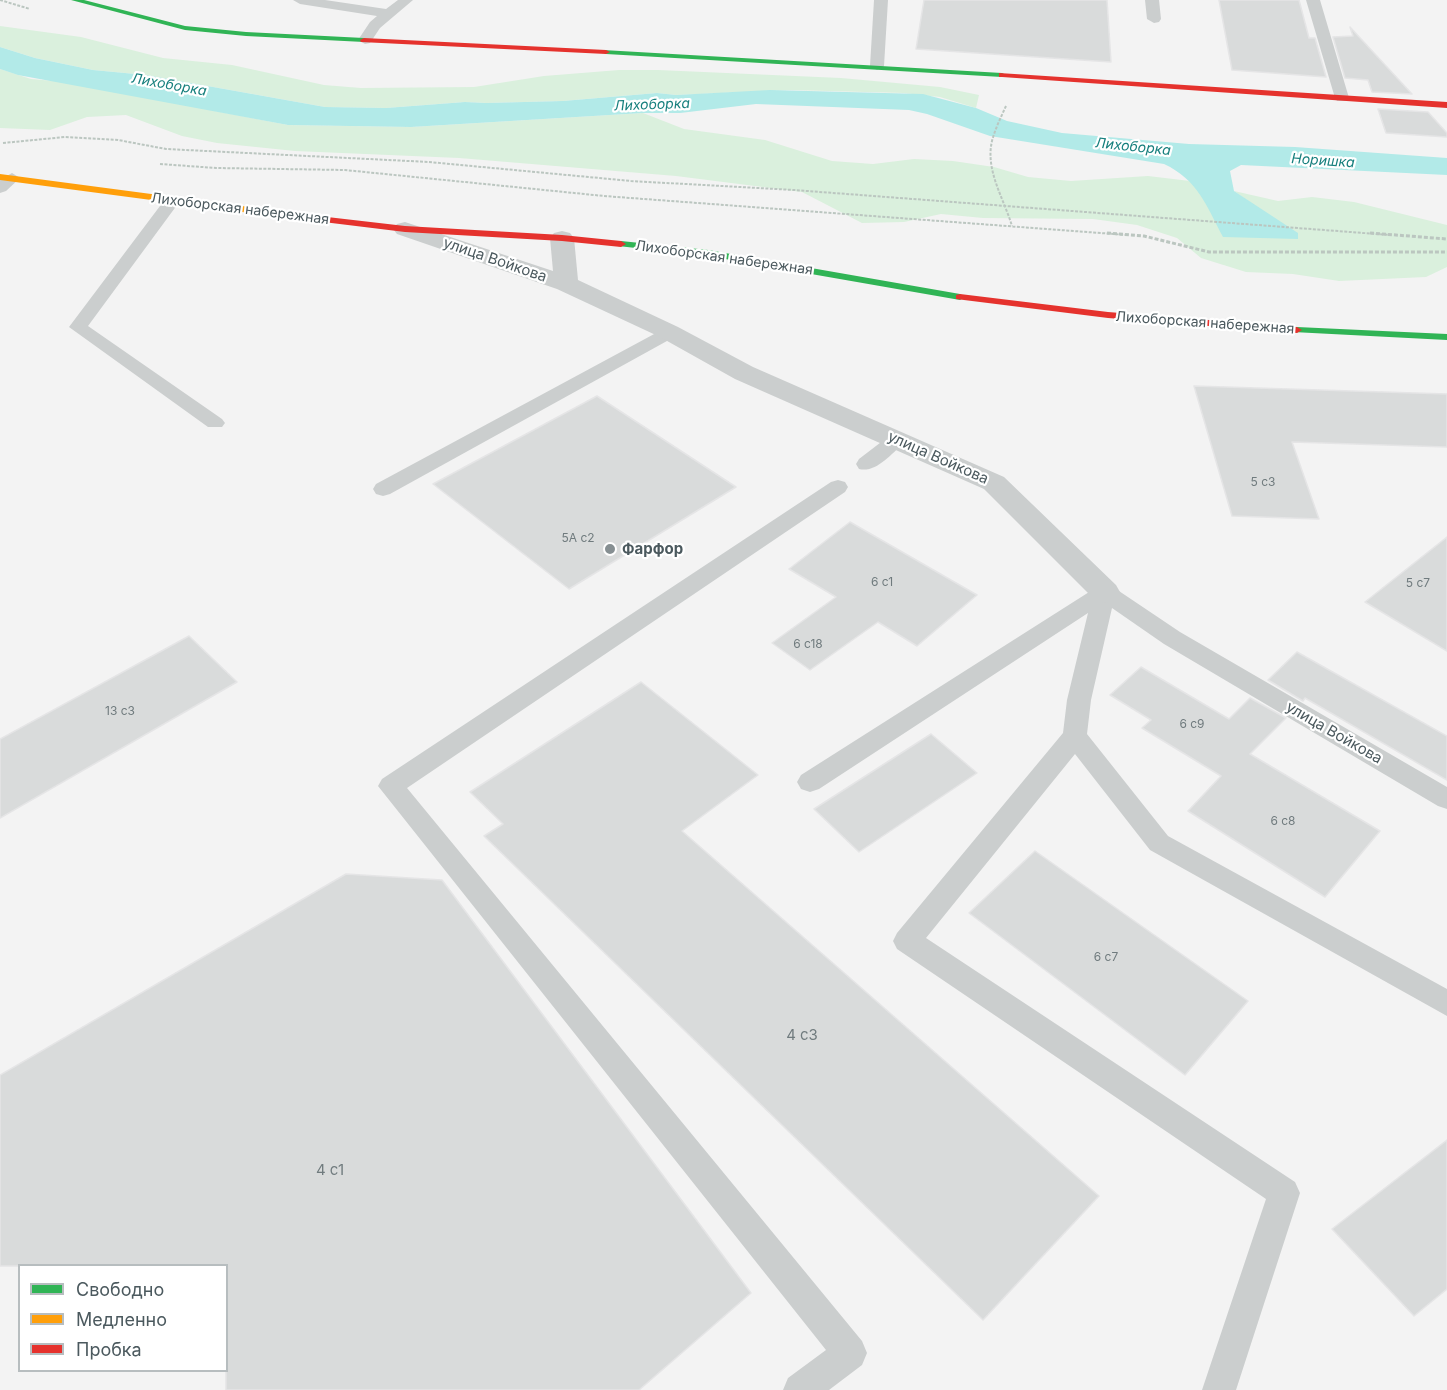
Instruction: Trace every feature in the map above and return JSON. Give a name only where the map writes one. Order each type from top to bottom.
[{"type":"street","points":[[75,0],[186,28],[365,40],[877,66],[1447,105]]},
{"type":"street","name":"Лихоборская набережная","points":[[4,181],[405,229],[562,238],[708,253],[986,301],[1108,315],[1246,327],[1447,337]]},
{"type":"street","name":"улица Войкова","points":[[405,229],[566,284],[669,332],[744,373],[994,483],[1105,592]]},
{"type":"street","points":[[562,238],[566,284]]},
{"type":"lane","points":[[300,0],[389,14]]},
{"type":"lane","points":[[365,40],[375,25],[406,0]]},
{"type":"lane","points":[[877,66],[881,0]]},
{"type":"lane","points":[[1152,0],[1154,19]]},
{"type":"lane","points":[[1312,0],[1342,98]]},
{"type":"lane","points":[[172,201],[78,327],[215,423]]},
{"type":"lane","points":[[383,489],[669,332]]},
{"type":"lane","points":[[866,464],[896,440]]},
{"type":"lane","points":[[800,1390],[850,1353],[391,786],[837,487]]},
{"type":"lane","points":[[1105,592],[1079,700],[1075,736],[906,941],[1284,1192],[1219,1390]]},
{"type":"lane","points":[[810,783],[1105,592]]},
{"type":"lane","name":"улица Войкова","points":[[1105,592],[1172,638],[1447,799]]},
{"type":"lane","points":[[1075,736],[1159,843],[1447,1003]]},
{"type":"path","points":[[0,0],[30,9]]},
{"type":"path","points":[[1007,103],[991,147],[994,175],[1007,206],[1011,226]]},
{"type":"path","points":[[0,143],[76,138],[225,153],[429,162],[631,181],[794,190],[1447,239]]},
{"type":"path","points":[[156,164],[216,168],[345,170],[604,196],[1144,236],[1209,252],[1447,252]]},
{"type":"green space","points":[[0,26],[81,37],[163,58],[232,65],[324,85],[361,88],[474,87],[544,76],[619,70],[658,70],[841,78],[940,87],[979,95],[976,108],[940,97],[903,93],[790,90],[676,95],[657,93],[563,101],[465,102],[386,108],[325,107],[146,75],[93,70],[35,58],[0,47]]},
{"type":"green space","points":[[0,69],[31,79],[65,82],[288,125],[411,127],[643,113],[684,129],[765,140],[832,161],[873,164],[914,159],[953,161],[994,167],[1028,177],[1071,181],[1148,176],[1190,181],[1199,191],[1293,229],[1275,220],[1234,191],[1278,201],[1312,197],[1354,202],[1447,225],[1447,267],[1426,277],[1339,281],[1293,274],[1246,272],[1201,258],[1177,238],[1137,225],[1093,219],[983,218],[941,214],[904,222],[862,223],[802,192],[676,176],[459,158],[295,151],[217,143],[182,136],[126,115],[87,117],[50,130],[0,128]]},
{"type":"water","points":[[0,47],[35,58],[93,70],[146,75],[325,107],[386,108],[465,102],[563,101],[657,93],[676,95],[770,90],[923,94],[976,108],[1007,121],[1062,133],[1189,144],[1295,147],[1447,158],[1447,175],[1241,165],[1230,171],[1234,191],[1298,233],[1298,239],[1223,237],[1200,194],[1176,170],[1164,164],[990,136],[909,110],[756,104],[680,113],[643,113],[411,127],[288,125],[18,75],[0,69]]},
{"type":"building","points":[[924,0],[1107,0],[1111,62],[916,49]]},
{"type":"building","points":[[1219,0],[1299,0],[1309,38],[1315,38],[1326,77],[1232,70]]},
{"type":"building","points":[[1350,27],[1412,94],[1372,92],[1368,80],[1345,78],[1333,37],[1353,36]]},
{"type":"building","points":[[1378,109],[1428,112],[1447,133],[1447,137],[1386,133]]},
{"type":"building","points":[[1194,386],[1447,394],[1447,447],[1292,442],[1319,519],[1232,516]]},
{"type":"building","points":[[597,396],[736,487],[569,589],[433,484]]},
{"type":"building","points":[[850,522],[977,595],[917,646],[878,622],[810,670],[772,643],[836,597],[789,569]]},
{"type":"building","points":[[1447,537],[1447,651],[1365,602]]},
{"type":"building","points":[[189,636],[237,682],[0,818],[0,739]]},
{"type":"building","points":[[1297,652],[1447,736],[1447,780],[1305,698],[1303,701],[1268,680]]},
{"type":"building","points":[[1141,667],[1229,719],[1250,698],[1286,718],[1250,754],[1380,831],[1325,897],[1188,811],[1221,776],[1142,728],[1151,720],[1110,695]]},
{"type":"building","points":[[641,682],[758,775],[682,831],[1099,1196],[983,1320],[484,836],[503,824],[470,792]]},
{"type":"building","points":[[931,734],[977,773],[859,852],[814,809]]},
{"type":"building","points":[[1035,851],[1248,1001],[1185,1075],[969,913]]},
{"type":"building","points":[[346,874],[442,880],[751,1293],[639,1390],[226,1390],[228,1264],[18,1264],[18,1266],[0,1266],[0,1075]]},
{"type":"building","points":[[1447,1140],[1447,1289],[1414,1316],[1332,1229]]},
{"type":"traffic: fast","points":[[75,0],[185,28],[246,34],[364,40]]},
{"type":"traffic: fast","points":[[606,52],[1002,75]]},
{"type":"traffic: fast","points":[[621,244],[708,253],[960,297]]},
{"type":"traffic: fast","points":[[1297,330],[1447,337]]},
{"type":"traffic: slow","points":[[0,177],[310,218]]},
{"type":"traffic: jam","points":[[364,40],[606,52]]},
{"type":"traffic: jam","points":[[1002,75],[1447,105]]},
{"type":"traffic: jam","points":[[310,218],[405,229],[562,238],[621,244]]},
{"type":"traffic: jam","points":[[960,297],[1108,315],[1297,330]]},
{"type":"place","name":"Фарфор","points":[[610,549]]},
{"type":"water label","name":"Лихоборка","points":[[169,85]]},
{"type":"water label","name":"Лихоборка","points":[[652,105]]},
{"type":"water label","name":"Лихоборка","points":[[1133,147]]},
{"type":"water label","name":"Норишка","points":[[1323,161]]}]
